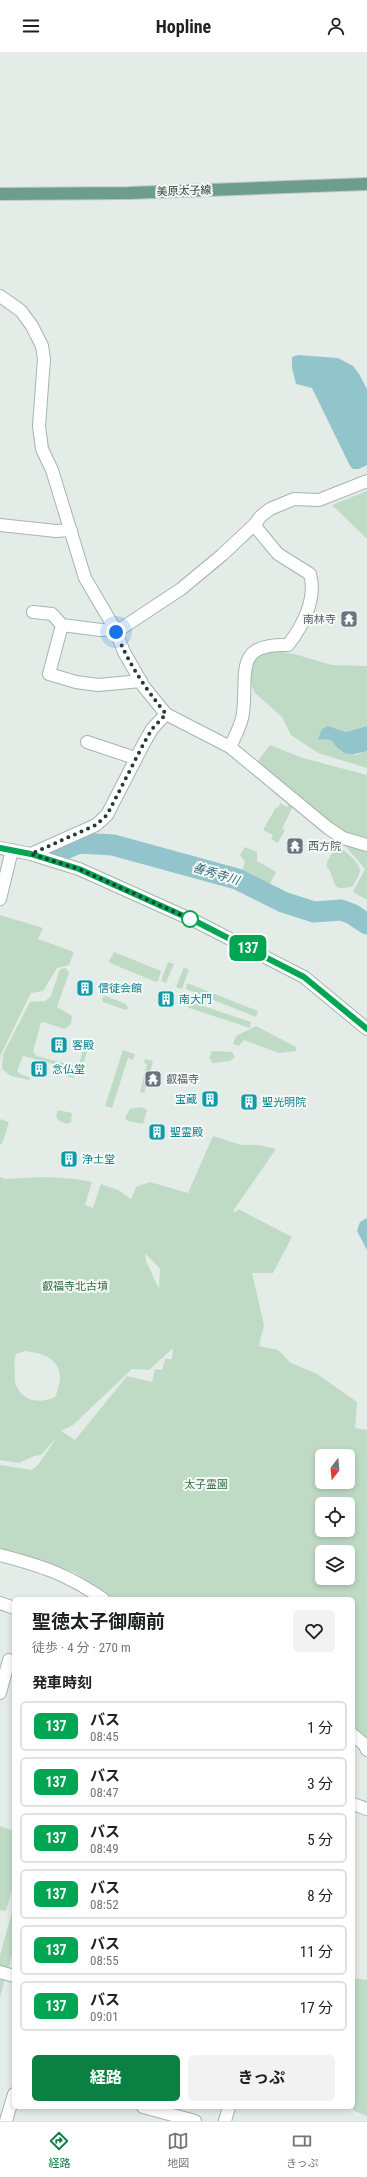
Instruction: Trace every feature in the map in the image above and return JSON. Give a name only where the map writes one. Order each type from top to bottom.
[{"type":"main road","name":"美原太子線","points":[[1,195],[129,193],[367,184]]},
{"type":"street","points":[[0,296],[21,311],[32,326],[42,346],[44,359],[39,406],[41,441],[71,530],[85,578],[116,630],[124,652],[140,681],[166,714],[230,747],[328,828],[343,838],[367,845]]},
{"type":"street","points":[[33,612],[52,614],[62,625],[101,630],[116,630],[181,589],[222,555],[270,509],[294,499],[319,500],[367,481]]},
{"type":"street","points":[[0,525],[56,531],[71,530]]},
{"type":"street","points":[[230,747],[244,713],[244,686],[248,659],[255,650],[264,646],[288,645],[295,637],[311,603],[312,592],[310,574],[278,554],[254,525]]},
{"type":"street","points":[[62,625],[50,674],[76,682],[98,685],[140,681]]},
{"type":"street","points":[[31,854],[96,825],[107,815],[135,758],[152,729],[166,714]]},
{"type":"street","points":[[88,742],[135,758]]},
{"type":"street","points":[[0,848],[31,854],[79,869],[115,884],[268,958],[304,977],[367,1029]]},
{"type":"street","points":[[0,899],[12,850]]},
{"type":"street","points":[[0,1555],[35,1564],[67,1576],[100,1597]]},
{"type":"street","points":[[0,1603],[12,1607]]},
{"type":"street","points":[[0,1693],[8,1659]]},
{"type":"street","points":[[355,1737],[364,1744],[367,1750]]},
{"type":"street","points":[[355,1805],[367,1809]]},
{"type":"street","points":[[0,1972],[12,1975]]},
{"type":"street","points":[[6,2121],[12,2101]]},
{"type":"street","points":[[148,2109],[172,2118],[195,2121]]},
{"type":"street","points":[[225,2121],[228,2109]]},
{"type":"green space","points":[[367,491],[367,539],[332,505]]},
{"type":"green space","points":[[275,651],[294,654],[332,665],[367,666],[367,726],[346,732],[328,726],[321,739],[332,740],[341,752],[356,755],[367,751],[367,768],[318,753],[291,735],[282,717],[255,693],[248,678],[254,662],[256,658],[263,653]]},
{"type":"green space","points":[[270,745],[303,758],[367,775],[367,900],[353,892],[365,869],[340,840],[255,765]]},
{"type":"green space","points":[[280,803],[287,807],[289,804],[293,806],[282,829],[285,830],[278,843],[271,839],[273,835],[263,830],[276,807],[278,808]]},
{"type":"green space","points":[[245,847],[257,852],[257,861],[276,872],[268,888],[265,889],[240,876],[245,862],[240,855]]},
{"type":"green space","points":[[338,847],[352,857],[360,868],[358,877],[353,886],[345,888],[337,887],[327,867],[327,862],[334,849]]},
{"type":"green space","points":[[0,915],[43,928],[38,939],[74,952],[69,965],[57,968],[43,991],[31,993],[1,1054],[0,1061]]},
{"type":"green space","points":[[114,952],[161,971],[158,981],[156,982],[110,963],[109,961]]},
{"type":"green space","points":[[168,962],[174,964],[166,983],[161,981]]},
{"type":"green space","points":[[184,967],[189,970],[182,989],[176,987]]},
{"type":"green space","points":[[66,968],[69,973],[57,1007],[72,1016],[71,1024],[65,1029],[43,1022],[41,1023],[33,1051],[36,1056],[76,1066],[79,1065],[85,1043],[88,1042],[89,1045],[81,1072],[73,1078],[65,1076],[58,1065],[23,1056],[17,1071],[20,1074],[29,1077],[30,1080],[11,1076],[2,1069],[3,1054],[30,1002],[45,1001],[51,996],[60,969]]},
{"type":"green space","points":[[187,983],[258,1011],[256,1017],[186,989]]},
{"type":"green space","points":[[106,996],[126,1004],[128,1008],[126,1010],[103,1002],[102,997]]},
{"type":"green space","points":[[191,1002],[251,1022],[250,1028],[189,1008],[187,1005]]},
{"type":"green space","points":[[256,1026],[296,1047],[296,1051],[279,1053],[244,1040],[239,1046],[233,1044],[236,1036]]},
{"type":"green space","points":[[123,1050],[135,1054],[133,1060],[128,1058],[112,1108],[105,1106]]},
{"type":"green space","points":[[212,1051],[232,1052],[235,1057],[230,1061],[213,1063],[209,1058]]},
{"type":"green space","points":[[145,1059],[153,1061],[144,1093],[140,1092],[147,1064],[144,1063]]},
{"type":"green space","points":[[142,1107],[147,1110],[143,1124],[128,1121],[125,1118],[130,1109]]},
{"type":"green space","points":[[58,1110],[72,1113],[71,1122],[67,1124],[58,1120],[56,1116]]},
{"type":"green space","points":[[0,1119],[9,1122],[2,1144],[0,1144]]},
{"type":"green space","name":"太子霊園","points":[[213,1136],[241,1145],[259,1145],[276,1149],[233,1211],[236,1212],[238,1209],[292,1237],[273,1273],[252,1273],[264,1325],[259,1346],[278,1350],[291,1363],[317,1374],[357,1402],[355,1428],[367,1430],[367,1739],[355,1730],[355,1597],[111,1597],[74,1572],[0,1548],[0,1465],[32,1470],[38,1465],[57,1437],[41,1455],[34,1456],[19,1463],[0,1460],[0,1177],[5,1179],[46,1177],[76,1179],[92,1182],[85,1205],[93,1208],[101,1184],[118,1190],[131,1199],[136,1187],[150,1182],[188,1193]],"holes":[[[145,1253],[160,1269],[159,1289],[146,1261]],[[173,1348],[172,1359],[165,1359],[162,1370],[155,1369],[152,1382],[127,1376],[75,1440],[61,1431],[73,1425],[132,1369],[149,1370]],[[25,1351],[44,1355],[54,1361],[57,1366],[60,1379],[55,1397],[38,1401],[27,1398],[19,1391],[15,1383],[14,1363],[16,1354]]]},
{"type":"green space","points":[[0,1826],[12,1830],[12,1889],[6,1911],[0,1910]]},
{"type":"green space","points":[[12,1912],[12,1954],[0,1997],[0,1955]]},
{"type":"green space","points":[[355,1978],[367,1980],[367,2116],[354,2111]]},
{"type":"water","points":[[298,355],[338,358],[353,366],[359,374],[367,389],[367,465],[359,469],[353,469],[350,466],[312,388],[296,384],[292,368],[292,357]]},
{"type":"water","points":[[328,726],[346,732],[367,726],[367,751],[347,754],[339,750],[331,740],[318,739],[322,729]]},
{"type":"water","points":[[367,1218],[367,1250],[357,1231],[360,1222]]},
{"type":"waterway","name":"善秀寺川","points":[[60,851],[79,843],[113,845],[237,879],[283,902],[314,912],[341,910],[352,914],[367,924]]},
{"type":"bus line","name":"137","points":[[0,848],[31,854],[79,869],[197,922],[304,977],[345,1009],[367,1029]]},
{"type":"place","name":"南林寺","points":[[349,619]]},
{"type":"place","name":"西方院","points":[[295,846]]},
{"type":"place","name":"信徒会館","points":[[85,988]]},
{"type":"place","name":"南大門","points":[[166,999]]},
{"type":"place","name":"客殿","points":[[59,1045]]},
{"type":"place","name":"念仏堂","points":[[39,1069]]},
{"type":"place","name":"叡福寺","points":[[153,1079]]},
{"type":"place","name":"宝蔵","points":[[210,1099]]},
{"type":"place","name":"聖光明院","points":[[249,1102]]},
{"type":"place","name":"聖霊殿","points":[[157,1132]]},
{"type":"place","name":"浄土堂","points":[[69,1159]]},
{"type":"route","points":[[116,632],[124,652],[144,687],[166,714],[152,729],[135,758],[107,815],[96,825],[31,854],[79,869],[197,922],[190,919]]},
{"type":"park label","name":"叡福寺北古墳","points":[[75,1286]]}]
